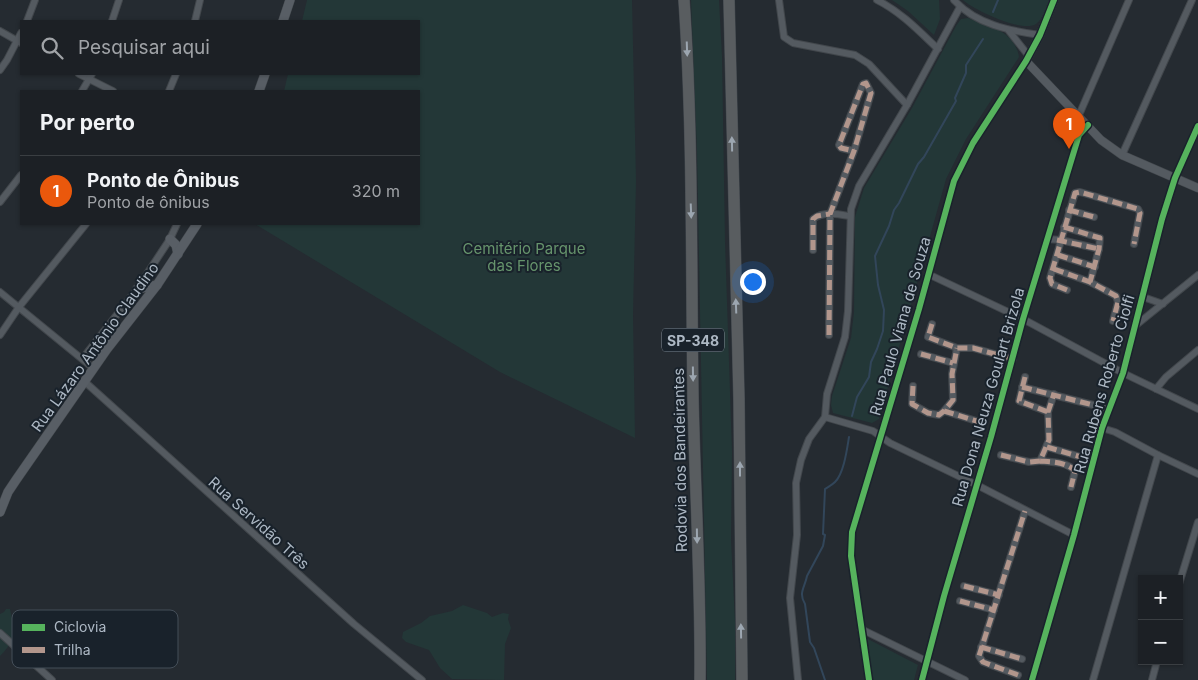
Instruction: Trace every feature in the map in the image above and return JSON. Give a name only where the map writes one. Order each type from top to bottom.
[{"type":"highway","name":"Rodovia dos Bandeirantes","points":[[684,0],[692,219],[693,397],[700,680]]},
{"type":"highway","name":"SP-348","points":[[729,0],[739,399],[742,680]]},
{"type":"main road","points":[[284,20],[290,0]]},
{"type":"main road","points":[[259,90],[265,75]]},
{"type":"main road","name":"Rua Lázaro Antônio Claudino","points":[[0,512],[8,492],[16,480],[93,368],[157,285],[196,225]]},
{"type":"main road","points":[[170,239],[176,245],[178,254]]},
{"type":"main road","points":[[137,290],[157,285]]},
{"type":"street","points":[[27,20],[35,0]]},
{"type":"street","points":[[112,20],[119,0]]},
{"type":"street","points":[[195,20],[200,0]]},
{"type":"street","points":[[780,0],[784,37],[793,43],[855,55],[869,64],[907,105]]},
{"type":"street","points":[[878,0],[908,20],[938,49]]},
{"type":"street","points":[[954,0],[960,7],[979,18],[1007,30],[1040,35]]},
{"type":"street","name":"Rua Paulo Viana de Souza","points":[[869,680],[851,556],[851,538],[954,181],[973,143],[1040,35],[1054,0]]},
{"type":"street","points":[[1079,115],[1128,0]]},
{"type":"street","points":[[1122,155],[1192,0]]},
{"type":"street","points":[[798,680],[790,598],[797,535],[796,483],[801,460],[809,439],[825,417],[826,394],[845,337],[848,311],[850,216],[859,186],[907,105],[960,7]]},
{"type":"street","points":[[1007,30],[1027,58],[1101,140],[1122,155],[1198,188]]},
{"type":"street","points":[[0,31],[19,42],[0,70]]},
{"type":"street","points":[[169,90],[176,75]]},
{"type":"street","points":[[83,90],[91,77],[111,90]]},
{"type":"street","points":[[829,335],[830,214],[854,150],[871,93],[866,83],[863,84],[839,145],[841,148],[854,150]]},
{"type":"street","name":"Rua Dona Neuza Goulart Brizola","points":[[922,680],[1023,319],[1078,135],[1088,125]]},
{"type":"street","name":"Rua Rubens Roberto Ciolfi","points":[[1032,680],[1074,535],[1102,428],[1123,373],[1162,219],[1175,178],[1198,126]]},
{"type":"street","points":[[0,202],[20,176]]},
{"type":"street","points":[[1067,290],[1052,284],[1050,281],[1075,193],[1138,209],[1140,213],[1134,244]]},
{"type":"street","points":[[1069,210],[1094,217]]},
{"type":"street","points":[[813,250],[813,219],[817,216],[830,214],[850,216]]},
{"type":"street","points":[[0,335],[19,307],[85,225]]},
{"type":"street","points":[[83,358],[137,290],[170,239],[177,225]]},
{"type":"street","points":[[1064,227],[1100,238],[1095,267],[1090,282]]},
{"type":"street","points":[[1047,239],[1061,240],[1099,249]]},
{"type":"street","points":[[1058,255],[1095,267]]},
{"type":"street","points":[[1054,269],[1090,282],[1116,296],[1118,302],[1114,321]]},
{"type":"street","points":[[928,274],[1023,319],[1123,373],[1198,409]]},
{"type":"street","points":[[1135,326],[1198,275]]},
{"type":"street","points":[[0,292],[93,368]]},
{"type":"street","points":[[1142,297],[1164,304]]},
{"type":"street","points":[[932,324],[928,337],[957,348],[973,348],[1013,359]]},
{"type":"street","points":[[913,386],[912,404],[928,413],[939,415],[944,411],[953,400],[953,363],[957,348]]},
{"type":"street","points":[[1156,389],[1166,377],[1198,350]]},
{"type":"street","points":[[921,354],[953,363]]},
{"type":"street","points":[[1025,377],[1019,401],[1048,412]]},
{"type":"street","name":"Rua Servidão Três","points":[[84,381],[354,624],[422,680]]},
{"type":"street","points":[[1022,387],[1109,409]]},
{"type":"street","points":[[1040,460],[1049,440],[1048,412],[1054,394]]},
{"type":"street","points":[[944,411],[982,423]]},
{"type":"street","points":[[825,417],[868,429],[890,443],[1074,535]]},
{"type":"street","points":[[1102,428],[1115,432],[1198,474]]},
{"type":"street","points":[[1047,447],[1081,457]]},
{"type":"street","points":[[1093,680],[1158,455]]},
{"type":"street","points":[[1001,456],[1029,462],[1040,460],[1072,468],[1075,471],[1071,487]]},
{"type":"street","points":[[1018,675],[983,662],[979,656],[1025,512]]},
{"type":"street","points":[[1182,575],[1198,522]]},
{"type":"street","points":[[964,586],[999,595]]},
{"type":"street","points":[[960,601],[994,610]]},
{"type":"street","points":[[861,629],[965,680]]},
{"type":"street","points":[[0,633],[12,644]]},
{"type":"street","points":[[981,648],[1022,659]]},
{"type":"street","points":[[1152,680],[1156,665]]},
{"type":"street","points":[[39,668],[52,680]]},
{"type":"green space","name":"Cemitério Parque das Flores","points":[[307,0],[632,0],[636,181],[633,315],[635,438],[500,372],[257,225],[420,225],[420,90],[284,90],[288,75],[420,75],[420,20],[302,20]]},
{"type":"green space","points":[[691,0],[719,0],[732,452],[731,540],[735,622],[735,680],[707,680],[697,151]]},
{"type":"green space","points":[[892,0],[939,0],[940,19],[934,35],[908,11]]},
{"type":"green space","points":[[963,0],[1049,0],[1041,19],[1036,24],[1029,26],[998,19]]},
{"type":"green space","points":[[968,18],[1007,35],[1017,48],[1019,57],[966,139],[946,179],[879,419],[872,423],[833,413],[831,405],[832,396],[851,338],[854,312],[855,217],[864,188],[912,108],[956,26],[961,19]]},
{"type":"green space","points":[[463,605],[487,613],[492,617],[503,613],[509,614],[508,619],[511,628],[505,644],[504,680],[452,679],[440,668],[429,650],[406,642],[402,638],[403,632],[430,616],[452,611]]},
{"type":"green space","points":[[6,609],[10,609],[12,639],[0,656],[0,614]]},
{"type":"green space","points":[[866,638],[918,665],[914,680],[873,680]]},
{"type":"waterway","points":[[993,12],[998,0]]},
{"type":"waterway","points":[[852,416],[857,397],[869,377],[871,362],[883,331],[884,310],[878,285],[875,256],[894,210],[918,164],[924,157],[956,101],[955,98],[966,73],[966,65],[983,39]]},
{"type":"waterway","points":[[825,680],[814,648],[810,642],[802,593],[807,576],[823,546],[825,535],[823,534],[825,489],[835,482],[841,473],[849,437]]},
{"type":"marked path","points":[[829,335],[830,214],[854,151],[871,93],[866,83],[863,84],[839,145],[841,148],[854,151]]},
{"type":"marked path","points":[[1067,290],[1052,284],[1050,278],[1075,193],[1080,192],[1138,209],[1140,213],[1134,244]]},
{"type":"marked path","points":[[1069,210],[1094,217]]},
{"type":"marked path","points":[[813,250],[813,219],[817,216],[830,214]]},
{"type":"marked path","points":[[1064,227],[1100,238],[1090,282]]},
{"type":"marked path","points":[[1057,240],[1099,249]]},
{"type":"marked path","points":[[1058,255],[1095,267]]},
{"type":"marked path","points":[[1054,269],[1090,282],[1116,296],[1118,302],[1113,321]]},
{"type":"marked path","points":[[932,324],[928,337],[957,348],[973,348],[1013,359]]},
{"type":"marked path","points":[[913,386],[912,404],[928,413],[939,415],[944,411],[953,400],[952,374],[957,348]]},
{"type":"marked path","points":[[921,354],[953,363]]},
{"type":"marked path","points":[[1025,377],[1019,401],[1048,412]]},
{"type":"marked path","points":[[1022,387],[1109,409]]},
{"type":"marked path","points":[[1001,455],[1029,462],[1040,461],[1049,440],[1048,412],[1054,394]]},
{"type":"marked path","points":[[944,411],[983,423]]},
{"type":"marked path","points":[[1047,447],[1081,457]]},
{"type":"marked path","points":[[1040,461],[1059,463],[1072,468],[1075,471],[1071,487]]},
{"type":"marked path","points":[[1018,675],[983,662],[979,656],[1025,511]]},
{"type":"marked path","points":[[964,586],[999,595]]},
{"type":"marked path","points":[[960,601],[994,610]]},
{"type":"marked path","points":[[981,647],[1022,659]]},
{"type":"cycle path","points":[[869,680],[851,556],[852,532],[919,309],[954,181],[973,143],[1026,61],[1040,35],[1054,0]]},
{"type":"cycle path","points":[[922,680],[1023,319],[1079,135],[1088,125]]},
{"type":"cycle path","points":[[1032,680],[1074,535],[1102,428],[1123,373],[1162,219],[1175,178],[1198,126]]},
{"type":"place","name":"Ponto de Ônibus","points":[[1069,149]]}]
